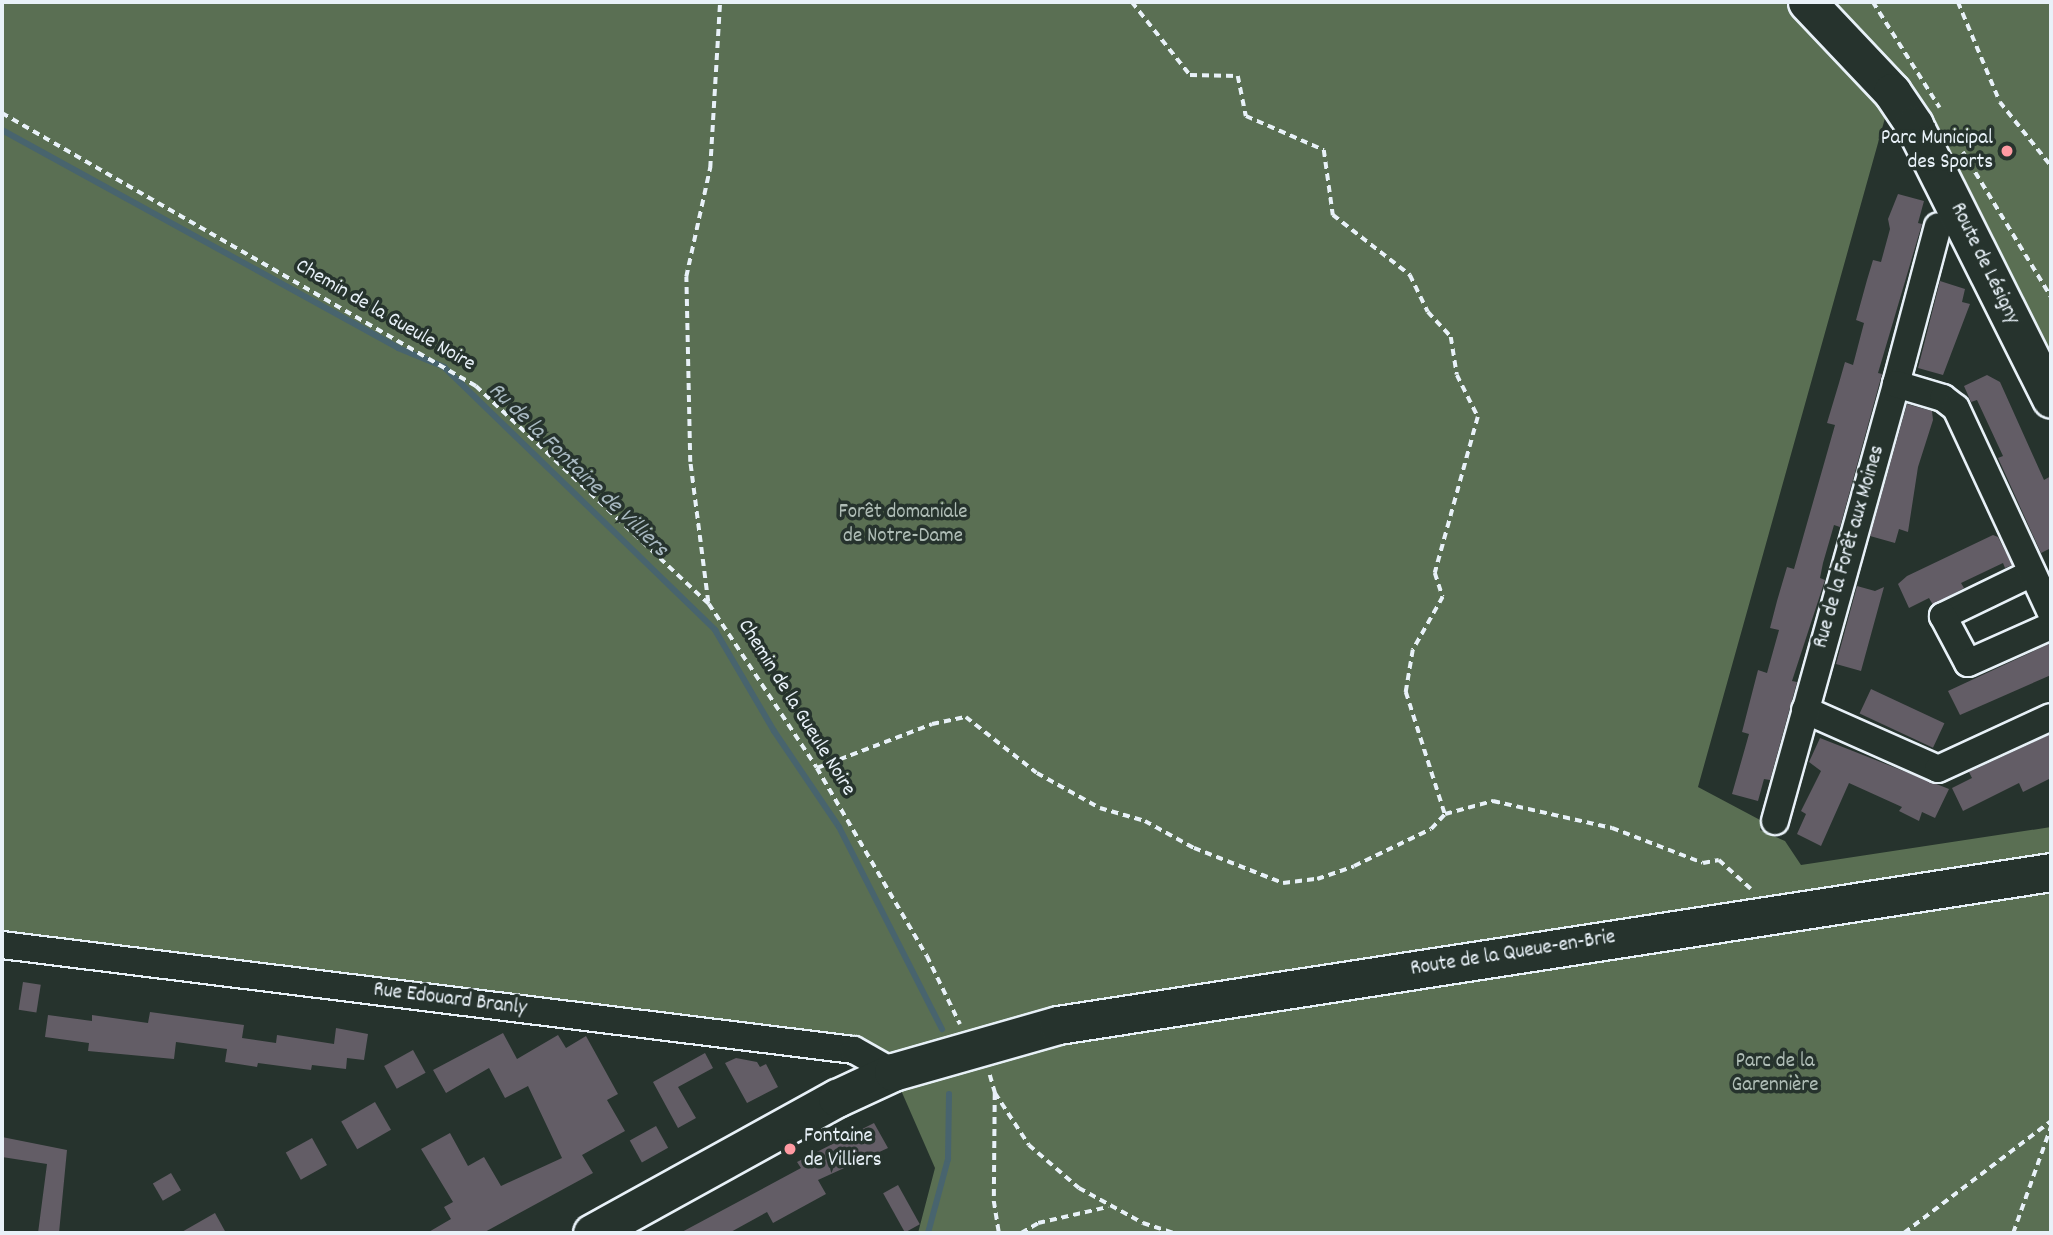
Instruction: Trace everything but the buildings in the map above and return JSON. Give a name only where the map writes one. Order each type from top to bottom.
[{"type":"main road","name":"Route de Lésigny","points":[[1807,2],[1892,92],[1914,125],[2051,399]]},
{"type":"main road","name":"Route de la Queue-en-Brie","points":[[592,1233],[838,1098],[970,1039],[2051,872]]},
{"type":"street","name":"Rue de la Forêt aux Moines","points":[[1775,821],[1938,226]]},
{"type":"street","points":[[1896,384],[1944,398],[1956,408],[2047,599]]},
{"type":"street","points":[[1805,710],[1938,769],[2051,717]]},
{"type":"street","name":"Rue Edouard Branly","points":[[2,945],[854,1050],[893,1072]]},
{"type":"path","points":[[709,604],[690,462],[686,277],[710,168],[720,2]]},
{"type":"path","points":[[1132,2],[1190,75],[1238,76],[1246,116],[1324,150],[1333,215],[1410,275],[1428,313],[1451,337],[1457,375],[1478,417],[1435,573],[1443,597],[1413,650],[1406,692],[1446,814]]},
{"type":"path","points":[[1873,2],[1942,112]]},
{"type":"path","points":[[1958,2],[1973,45],[2000,102],[2051,166]]},
{"type":"path","name":"Chemin de la Gueule Noire","points":[[2,113],[476,386],[709,604],[817,768],[927,956],[995,1093]]},
{"type":"path","points":[[1959,145],[2051,297]]},
{"type":"path","points":[[817,768],[916,734],[932,724],[966,717],[1037,773],[1100,808],[1145,821],[1194,848],[1283,883],[1317,878],[1354,866],[1431,829],[1446,814],[1493,801],[1598,824],[1703,863],[1719,860],[1750,889],[1761,891]]},
{"type":"path","points":[[995,1093],[1030,1144],[1079,1188],[1110,1207],[1172,1233]]},
{"type":"path","points":[[995,1093],[994,1201],[999,1233]]},
{"type":"path","points":[[1904,1233],[2051,1121]]},
{"type":"path","points":[[2013,1233],[2051,1126]]},
{"type":"path","points":[[1021,1233],[1038,1223],[1110,1207]]},
{"type":"green space","name":"Forêt domaniale de Notre-Dame","points":[[2,2],[2051,2],[2051,399],[1892,93],[1698,787],[1762,821],[1760,830],[1785,841],[1801,865],[2051,827],[2051,1233],[918,1233],[935,1168],[893,1072],[857,1047],[2,936]]},
{"type":"waterway","name":"Ru de la Fontaine de Villiers","points":[[2,130],[398,348],[444,367],[715,630],[774,731],[839,827],[942,1029]]},
{"type":"waterway","name":"Ru de la Fontaine de Villiers","points":[[928,1233],[948,1159],[949,1094]]},
{"type":"place","name":"Parc Municipal des Sports","points":[[2007,151]]},
{"type":"place","name":"Fontaine de Villiers","points":[[790,1149]]},
{"type":"park label","name":"Parc de la Garennière","points":[[1775,1074]]}]
